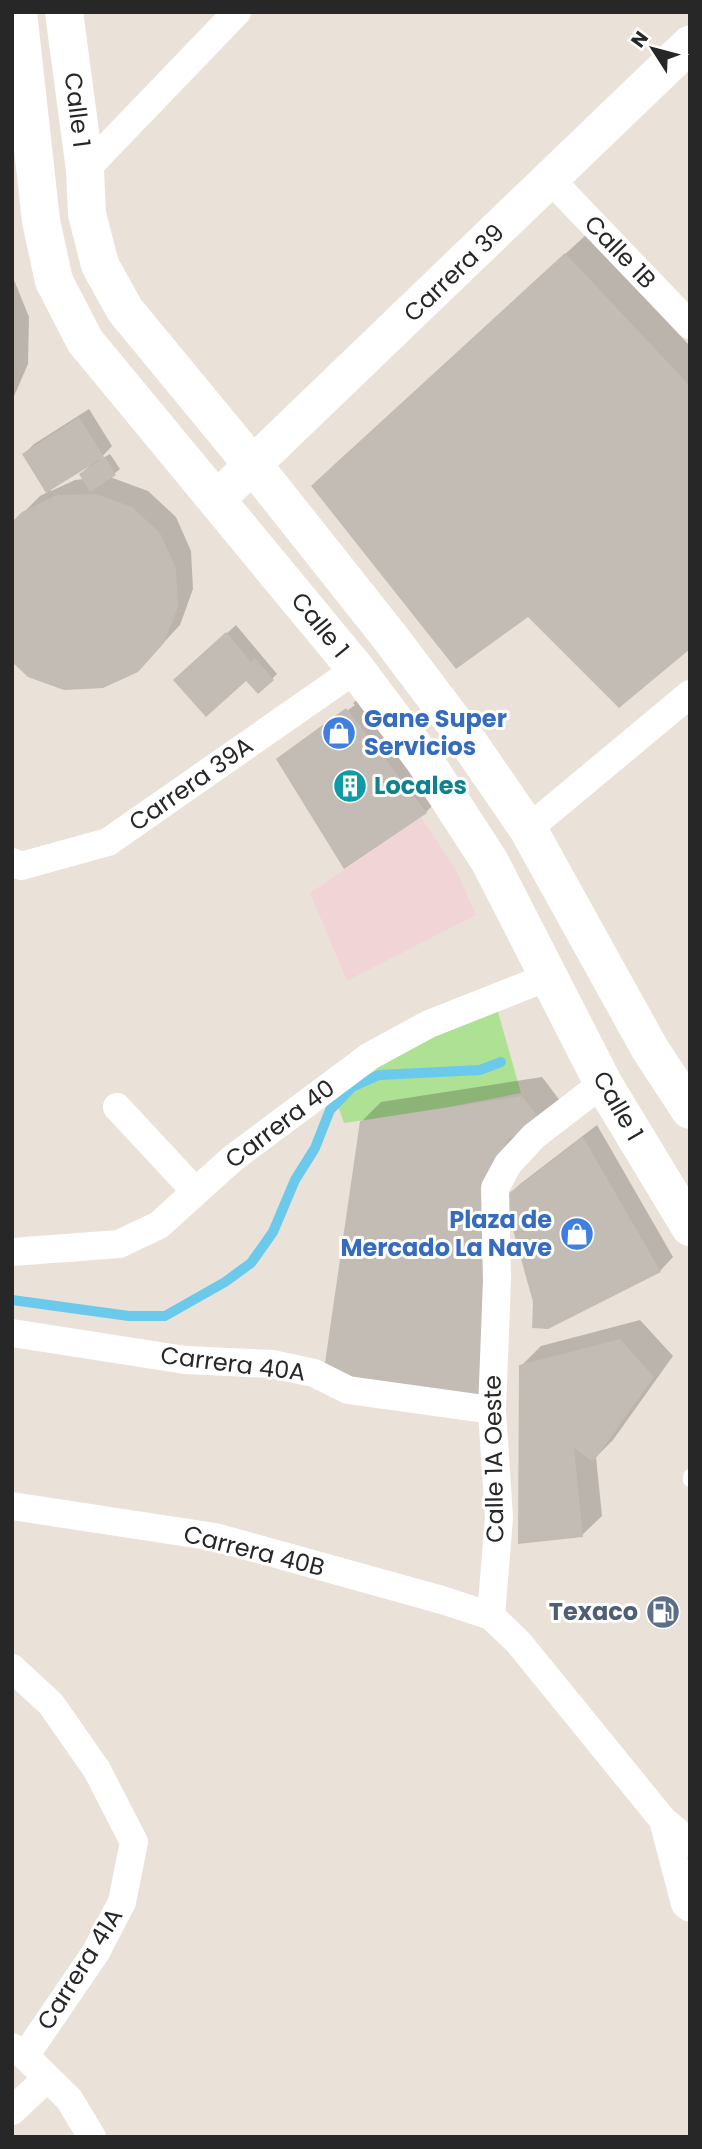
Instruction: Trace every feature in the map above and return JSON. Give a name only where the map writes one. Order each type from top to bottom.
[{"type":"main road","name":"Calle 1","points":[[18,12],[41,221],[54,281],[85,341],[356,669],[424,760],[489,862],[603,1083],[690,1227]]},
{"type":"main road","name":"Calle 1","points":[[64,12],[85,170],[87,214],[100,265],[125,310],[389,636],[462,733],[528,829],[650,1049],[690,1110]]},
{"type":"street","points":[[85,170],[237,12]]},
{"type":"street","name":"Carrera 39","points":[[216,500],[690,44]]},
{"type":"street","name":"Calle 1B","points":[[551,180],[690,325]]},
{"type":"street","name":"Carrera 39A","points":[[12,862],[21,866],[108,842],[356,669]]},
{"type":"street","points":[[528,829],[690,694]]},
{"type":"street","name":"Carrera 40","points":[[12,1252],[119,1244],[159,1224],[279,1122],[370,1056],[429,1024],[548,977]]},
{"type":"street","name":"Calle 1A Oeste","points":[[491,1616],[499,1518],[492,1409],[497,1280],[495,1188],[508,1164],[534,1136],[603,1083]]},
{"type":"street","points":[[117,1107],[195,1191]]},
{"type":"street","name":"Carrera 40A","points":[[12,1333],[185,1360],[272,1364],[314,1373],[348,1390],[492,1409]]},
{"type":"street","name":"Carrera 40B","points":[[12,1506],[215,1537],[491,1616]]},
{"type":"street","points":[[491,1616],[519,1643],[663,1820],[690,1843]]},
{"type":"street","name":"Carrera 41A","points":[[12,1668],[51,1704],[90,1759],[134,1842],[122,1902],[96,1952],[19,2051]]},
{"type":"street","points":[[663,1820],[685,1904],[690,1908]]},
{"type":"street","points":[[19,2051],[69,2099],[92,2137]]},
{"type":"street","points":[[12,2111],[47,2078]]},
{"type":"shaded area","points":[[421,817],[456,870],[476,915],[347,981],[310,893]]},
{"type":"green space","points":[[496,1005],[521,1093],[344,1123],[332,1089]]},
{"type":"building","points":[[565,253],[690,386],[690,649],[619,708],[528,617],[456,669],[311,486]]},
{"type":"building","points":[[79,417],[104,457],[46,493],[22,454]]},
{"type":"building","points":[[105,457],[116,475],[90,492],[79,474]]},
{"type":"building","points":[[96,494],[132,507],[160,533],[176,568],[178,607],[164,643],[138,672],[103,688],[64,690],[28,677],[12,662],[12,522],[22,512],[57,495]]},
{"type":"building","points":[[226,632],[251,662],[255,658],[274,680],[258,694],[246,681],[206,717],[173,680]]},
{"type":"building","name":"Locales","points":[[346,708],[427,813],[344,869],[276,759]]},
{"type":"building","points":[[522,1096],[543,1123],[508,1139],[485,1185],[482,1404],[348,1383],[324,1370],[360,1121]]},
{"type":"building","name":"Plaza de Mercado La Nave","points":[[583,1137],[661,1272],[548,1329],[532,1328],[533,1302],[504,1197]]},
{"type":"building","points":[[620,1339],[654,1377],[593,1462],[574,1448],[583,1537],[518,1544],[519,1365]]},
{"type":"waterway","points":[[12,1300],[129,1316],[165,1316],[225,1282],[251,1263],[273,1232],[295,1180],[315,1148],[330,1110],[352,1087],[379,1075],[480,1070],[501,1062]]},
{"type":"place","name":"Gane Super Servicios","points":[[339,733]]},
{"type":"place","name":"Locales","points":[[350,786]]},
{"type":"place","name":"Plaza de Mercado La Nave","points":[[577,1234]]},
{"type":"place","name":"Texaco","points":[[663,1612]]}]
